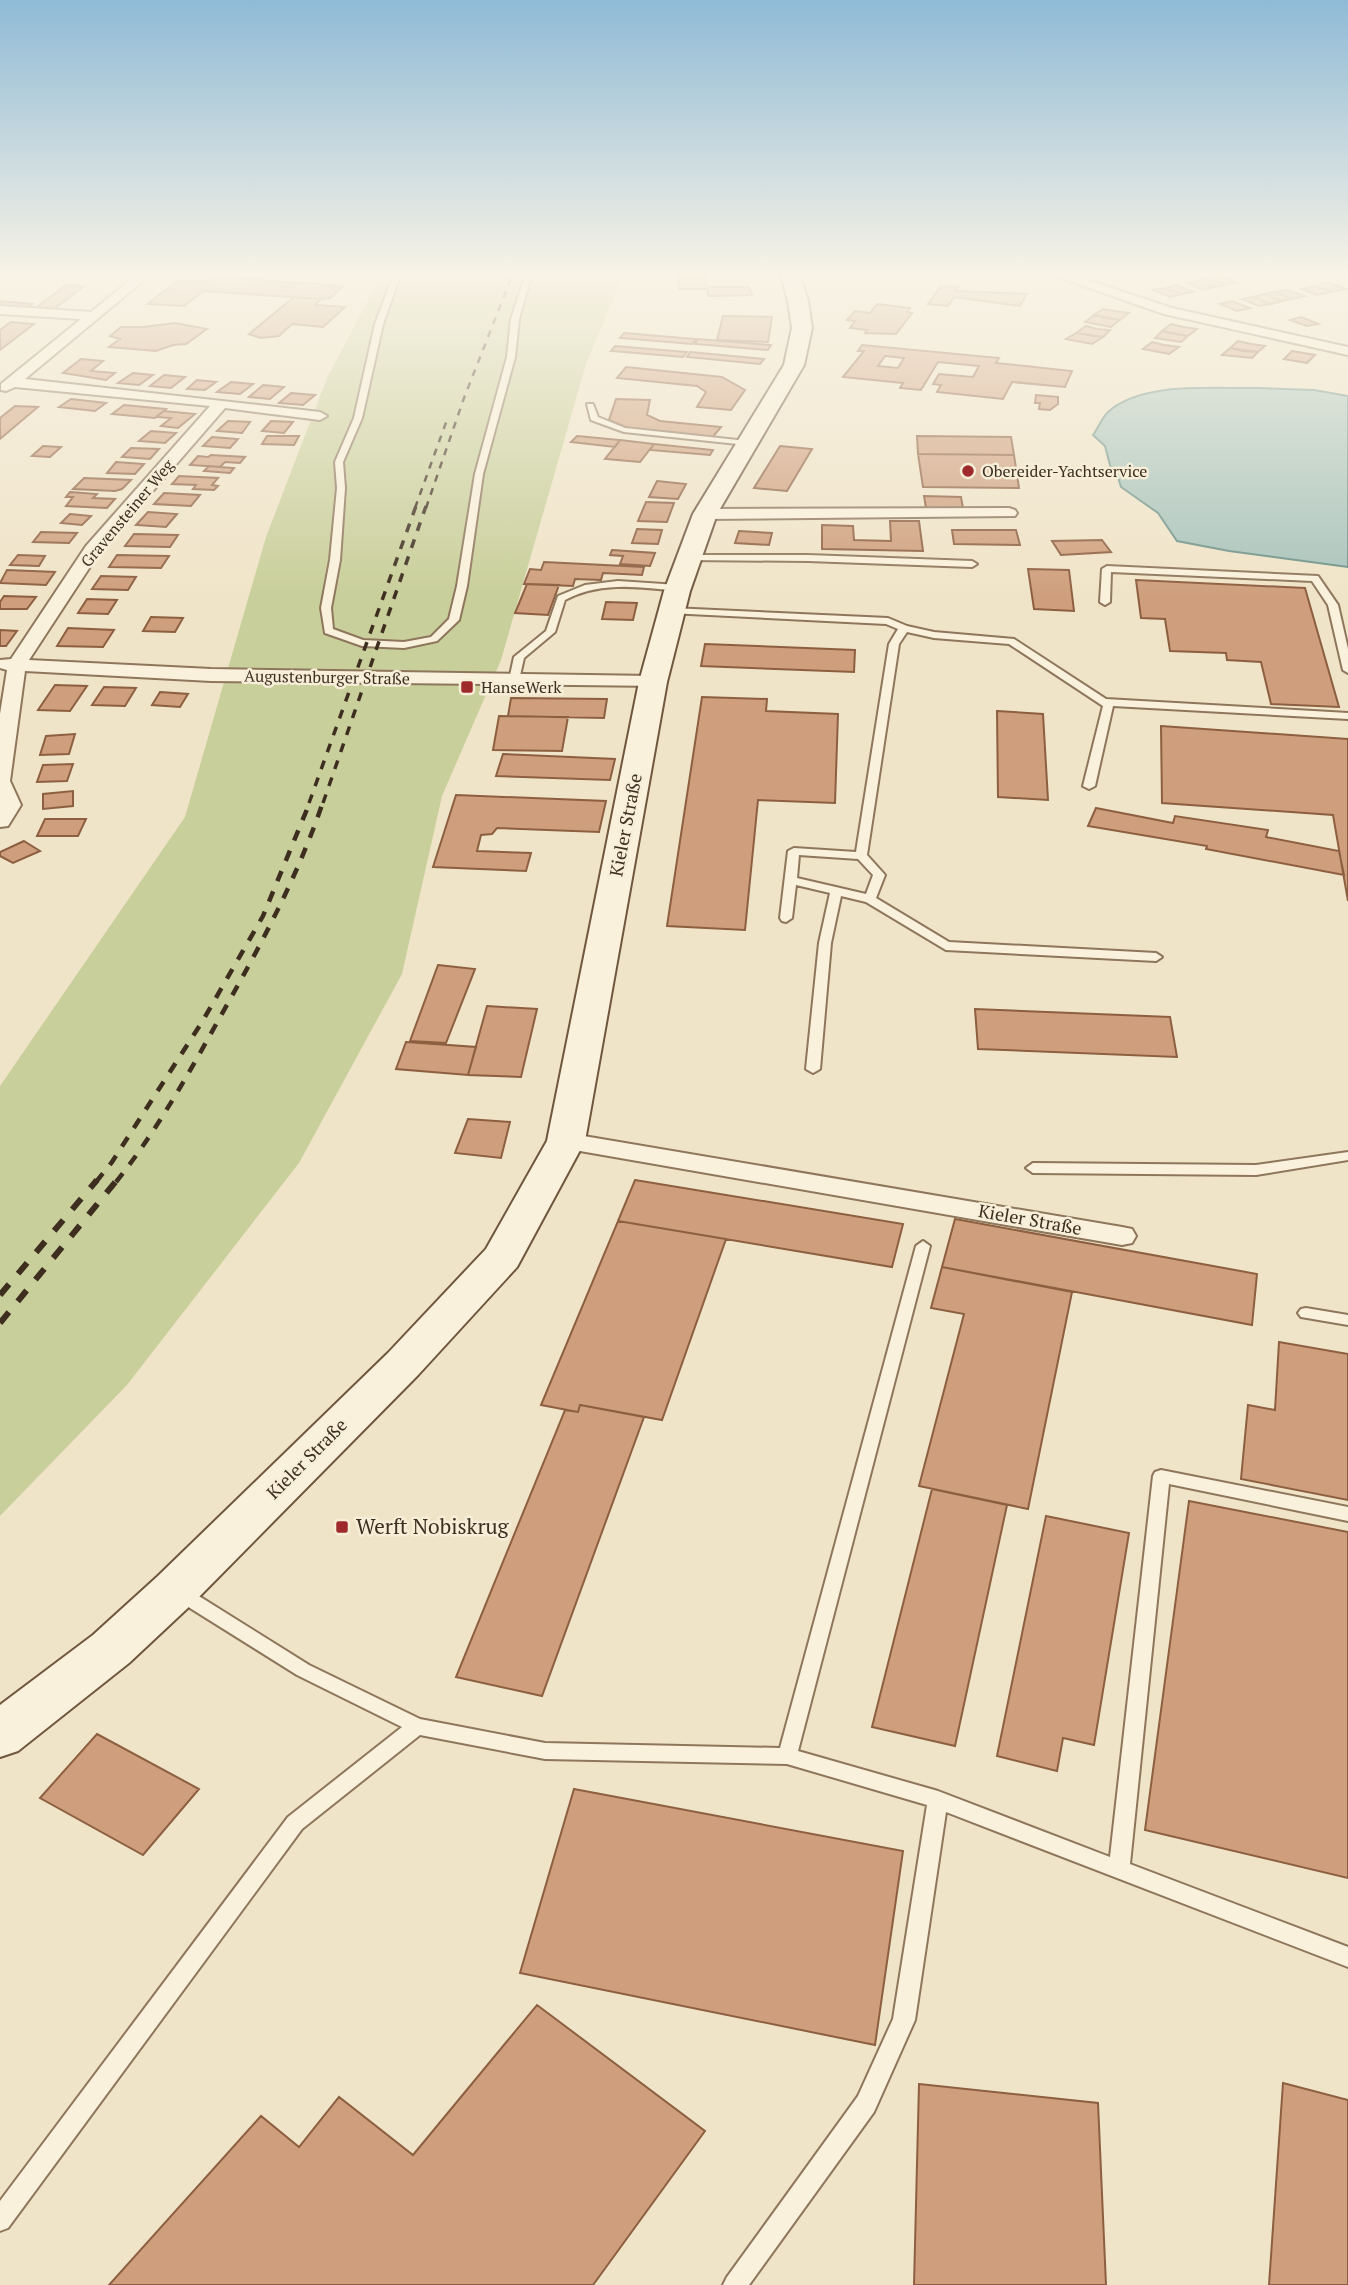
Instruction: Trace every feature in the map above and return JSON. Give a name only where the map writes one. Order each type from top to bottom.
[{"type":"main road","name":"Kieler Straße","points":[[0,1735],[111,1649],[176,1590],[403,1364],[502,1257],[566,1141],[653,682],[678,588],[705,514],[783,383]]},
{"type":"street","points":[[6,387],[221,403],[320,416]]},
{"type":"street","name":"Gravensteiner Weg","points":[[8,664],[93,550],[221,403]]},
{"type":"street","points":[[705,514],[1009,513]]},
{"type":"street","points":[[0,821],[9,805],[0,781],[8,664]]},
{"type":"street","name":"Augustenburger Straße","points":[[8,664],[211,675],[653,682]]},
{"type":"street","name":"Kieler Straße","points":[[566,1141],[1122,1236]]},
{"type":"lane","points":[[366,383],[358,418],[339,462],[341,488],[335,560],[326,608],[328,631],[362,643],[404,645],[435,639],[454,620],[462,586],[479,474],[504,383]]},
{"type":"lane","points":[[590,406],[594,418],[624,430],[747,443]]},
{"type":"lane","points":[[689,558],[808,558],[972,564]]},
{"type":"lane","points":[[1105,602],[1107,569],[1250,573],[1315,578],[1333,605],[1348,670]]},
{"type":"lane","points":[[514,680],[519,657],[550,632],[561,598],[574,590],[596,583],[678,588]]},
{"type":"lane","points":[[672,611],[874,619],[934,635],[1011,641],[1108,705],[1089,786]]},
{"type":"lane","points":[[1334,613],[1348,615]]},
{"type":"lane","points":[[861,856],[894,644],[904,628]]},
{"type":"lane","points":[[1103,702],[1348,716]]},
{"type":"lane","points":[[786,918],[794,851],[861,856],[879,875],[870,899]]},
{"type":"lane","points":[[791,880],[870,899],[946,946],[1156,957]]},
{"type":"lane","points":[[813,1069],[825,943],[836,892]]},
{"type":"lane","points":[[1033,1168],[1256,1170],[1348,1156]]},
{"type":"lane","points":[[788,1756],[923,1246]]},
{"type":"lane","points":[[1307,1313],[1348,1320]]},
{"type":"lane","points":[[1119,1869],[1161,1476],[1348,1514]]},
{"type":"lane","points":[[176,1590],[303,1670],[417,1726],[545,1751],[788,1756],[938,1800],[1348,1957]]},
{"type":"lane","points":[[0,2220],[295,1823],[417,1726]]},
{"type":"lane","points":[[735,2285],[866,2104],[904,2020],[938,1800]]},
{"type":"green space","points":[[325,383],[581,383],[501,660],[442,796],[402,974],[299,1163],[127,1385],[0,1516],[0,1086],[185,817],[266,537]]},
{"type":"water","points":[[1258,388],[1314,390],[1348,396],[1348,567],[1177,541],[1158,513],[1121,487],[1118,477],[1107,477],[1105,470],[1111,469],[1105,446],[1093,435],[1108,412],[1122,402],[1159,391]]},
{"type":"building","points":[[119,383],[142,383],[139,385]]},
{"type":"building","points":[[154,383],[178,383],[171,388],[150,386]]},
{"type":"building","points":[[194,383],[215,383],[205,390],[187,389]]},
{"type":"building","points":[[230,383],[253,384],[240,394],[217,392]]},
{"type":"building","points":[[663,383],[732,383],[745,390],[731,410],[697,407],[706,392],[697,386]]},
{"type":"building","points":[[899,383],[925,383],[921,390],[900,388],[903,383]]},
{"type":"building","points":[[1012,383],[1003,399],[937,392],[941,385],[933,384]]},
{"type":"building","points":[[1019,383],[1067,383],[1065,387]]},
{"type":"building","points":[[263,385],[284,387],[270,399],[249,397]]},
{"type":"building","points":[[291,393],[315,395],[303,405],[279,403]]},
{"type":"building","points":[[1036,395],[1058,397],[1058,404],[1050,410],[1039,409],[1040,403],[1035,403]]},
{"type":"building","points":[[71,399],[106,403],[95,411],[59,407]]},
{"type":"building","points":[[616,399],[650,400],[647,415],[660,421],[721,427],[711,439],[637,432],[609,420]]},
{"type":"building","points":[[124,405],[166,409],[155,418],[112,414]]},
{"type":"building","points":[[15,406],[38,407],[0,439],[0,418]]},
{"type":"building","points":[[164,411],[195,414],[178,428],[161,426],[171,418],[156,417]]},
{"type":"building","points":[[228,421],[250,422],[242,433],[217,431]]},
{"type":"building","points":[[271,421],[293,422],[284,433],[262,431]]},
{"type":"building","points":[[151,431],[176,433],[165,443],[139,441]]},
{"type":"building","points":[[267,436],[299,436],[294,445],[262,444]]},
{"type":"building","points":[[577,436],[620,440],[615,447],[571,442]]},
{"type":"building","points":[[917,436],[1011,437],[1014,455],[918,454]]},
{"type":"building","points":[[212,437],[238,439],[230,448],[203,446]]},
{"type":"building","points":[[620,440],[654,444],[640,462],[605,459]]},
{"type":"building","points":[[654,444],[713,450],[710,455],[650,450]]},
{"type":"building","points":[[43,446],[61,447],[50,457],[32,456]]},
{"type":"building","points":[[780,446],[812,449],[787,491],[754,488]]},
{"type":"building","points":[[131,448],[159,449],[150,459],[122,457]]},
{"type":"building","name":"Obereider-Yachtservice","points":[[918,454],[1014,455],[1019,488],[923,487]]},
{"type":"building","points":[[198,456],[245,457],[240,463],[225,462],[220,467],[190,465]]},
{"type":"building","points":[[116,462],[144,464],[135,474],[107,473]]},
{"type":"building","points":[[209,466],[234,468],[230,473],[204,471]]},
{"type":"building","points":[[179,476],[218,478],[212,485],[218,486],[214,490],[193,489],[196,485],[172,484]]},
{"type":"building","points":[[84,478],[131,480],[122,489],[115,491],[73,489]]},
{"type":"building","points":[[657,481],[686,484],[678,499],[649,497]]},
{"type":"building","points":[[70,492],[97,494],[93,498],[115,499],[107,508],[66,506],[73,497],[66,497]]},
{"type":"building","points":[[164,493],[200,495],[191,506],[154,504]]},
{"type":"building","points":[[924,496],[961,497],[963,508],[926,508]]},
{"type":"building","points":[[646,502],[674,503],[667,522],[638,521]]},
{"type":"building","points":[[148,512],[177,514],[166,527],[136,525]]},
{"type":"building","points":[[70,514],[91,516],[82,525],[61,523]]},
{"type":"building","points":[[890,521],[919,521],[923,551],[822,549],[822,525],[853,526],[854,540],[891,541]]},
{"type":"building","points":[[637,529],[662,530],[658,544],[632,543]]},
{"type":"building","points":[[952,530],[1016,530],[1020,545],[954,544]]},
{"type":"building","points":[[739,531],[772,533],[769,545],[735,543]]},
{"type":"building","points":[[41,532],[77,533],[69,543],[33,542]]},
{"type":"building","points":[[134,534],[178,535],[170,547],[125,546]]},
{"type":"building","points":[[1102,540],[1111,552],[1061,555],[1052,541]]},
{"type":"building","points":[[612,550],[655,553],[650,566],[620,564],[623,556],[610,555]]},
{"type":"building","points":[[18,555],[45,556],[39,566],[10,565]]},
{"type":"building","points":[[117,555],[169,556],[161,568],[109,567]]},
{"type":"building","points":[[544,562],[644,567],[642,575],[603,573],[601,580],[575,579],[573,586],[524,584],[530,569],[541,570]]},
{"type":"building","points":[[1028,569],[1069,570],[1074,611],[1034,609]]},
{"type":"building","points":[[7,570],[55,572],[46,585],[0,583]]},
{"type":"building","points":[[101,576],[136,577],[128,590],[92,589]]},
{"type":"building","points":[[1136,580],[1305,588],[1339,707],[1271,704],[1261,662],[1227,660],[1226,653],[1170,651],[1165,619],[1141,618]]},
{"type":"building","points":[[527,584],[559,585],[548,615],[515,613]]},
{"type":"building","points":[[4,596],[36,597],[27,609],[0,609]]},
{"type":"building","points":[[87,599],[117,600],[108,614],[78,613]]},
{"type":"building","points":[[606,602],[637,603],[633,620],[602,619]]},
{"type":"building","points":[[151,617],[183,618],[175,632],[143,631]]},
{"type":"building","points":[[68,628],[114,630],[103,647],[57,646]]},
{"type":"building","points":[[0,630],[17,631],[6,646],[0,646]]},
{"type":"building","points":[[705,644],[855,650],[854,672],[701,666]]},
{"type":"building","points":[[55,685],[87,686],[70,711],[38,710]]},
{"type":"building","points":[[104,687],[136,688],[125,706],[92,705]]},
{"type":"building","points":[[160,692],[188,694],[180,707],[152,705]]},
{"type":"building","points":[[702,697],[767,699],[766,711],[838,714],[835,803],[758,800],[745,930],[667,926]]},
{"type":"building","points":[[511,698],[607,699],[604,718],[508,716]]},
{"type":"building","points":[[997,711],[1043,714],[1048,800],[998,797]]},
{"type":"building","points":[[499,716],[568,717],[562,751],[493,750]]},
{"type":"building","points":[[1161,726],[1348,739],[1348,901],[1333,815],[1162,803]]},
{"type":"building","points":[[75,734],[69,754],[40,755],[46,736]]},
{"type":"building","points":[[503,754],[615,759],[610,780],[496,776]]},
{"type":"building","points":[[73,764],[67,781],[37,782],[43,765]]},
{"type":"building","points":[[73,791],[73,806],[43,809],[43,794]]},
{"type":"building","points":[[456,795],[606,801],[599,832],[497,828],[492,834],[481,835],[477,851],[531,853],[526,871],[433,867]]},
{"type":"building","points":[[1096,808],[1173,823],[1175,816],[1268,830],[1266,837],[1339,851],[1344,875],[1206,849],[1207,846],[1088,826]]},
{"type":"building","points":[[45,819],[86,819],[78,836],[37,836]]},
{"type":"building","points":[[24,841],[40,851],[13,863],[0,856],[0,852]]},
{"type":"building","points":[[438,965],[475,969],[446,1043],[410,1041]]},
{"type":"building","points":[[487,1006],[537,1009],[521,1077],[468,1075]]},
{"type":"building","points":[[975,1009],[1170,1017],[1177,1057],[978,1049]]},
{"type":"building","points":[[406,1042],[476,1047],[468,1075],[396,1069]]},
{"type":"building","points":[[468,1119],[510,1122],[501,1158],[455,1153]]},
{"type":"building","points":[[635,1180],[903,1224],[892,1267],[618,1221]]},
{"type":"building","points":[[955,1219],[1257,1274],[1252,1325],[942,1267]]},
{"type":"building","points":[[618,1221],[726,1239],[662,1420],[580,1405],[578,1412],[541,1405]]},
{"type":"building","points":[[942,1267],[1072,1292],[1028,1509],[919,1486],[964,1314],[931,1308]]},
{"type":"building","points":[[1279,1342],[1348,1354],[1348,1500],[1241,1479],[1248,1405],[1275,1410]]},
{"type":"building","points":[[580,1405],[644,1417],[542,1696],[456,1677],[565,1410],[578,1412]]},
{"type":"building","points":[[932,1489],[1007,1505],[955,1746],[872,1727]]},
{"type":"building","points":[[1189,1501],[1348,1532],[1348,1878],[1145,1830]]},
{"type":"building","points":[[1046,1516],[1129,1533],[1094,1745],[1063,1738],[1057,1771],[997,1756]]},
{"type":"building","points":[[97,1734],[199,1789],[143,1855],[40,1798]]},
{"type":"building","points":[[574,1789],[903,1851],[875,2045],[520,1973]]},
{"type":"building","points":[[537,2005],[705,2131],[593,2285],[109,2285],[261,2116],[299,2147],[339,2097],[413,2155]]},
{"type":"building","points":[[1283,2083],[1348,2100],[1348,2285],[1269,2285]]},
{"type":"building","points":[[919,2084],[1098,2103],[1106,2285],[914,2285]]},
{"type":"railway","points":[[426,508],[470,383]]},
{"type":"railway","points":[[415,508],[448,417]]},
{"type":"railway","points":[[309,803],[416,506]]},
{"type":"railway","points":[[323,803],[426,506]]},
{"type":"railway","points":[[96,1182],[112,1162],[202,1022],[263,916],[310,802]]},
{"type":"railway","points":[[116,1182],[171,1103],[249,965],[289,886],[323,802]]},
{"type":"railway","points":[[0,1295],[97,1180]]},
{"type":"railway","points":[[0,1323],[117,1180]]},
{"type":"place","name":"Obereider-Yachtservice","points":[[968,471]]},
{"type":"place","name":"HanseWerk","points":[[467,687]]},
{"type":"place","name":"Werft Nobiskrug","points":[[342,1527]]}]
